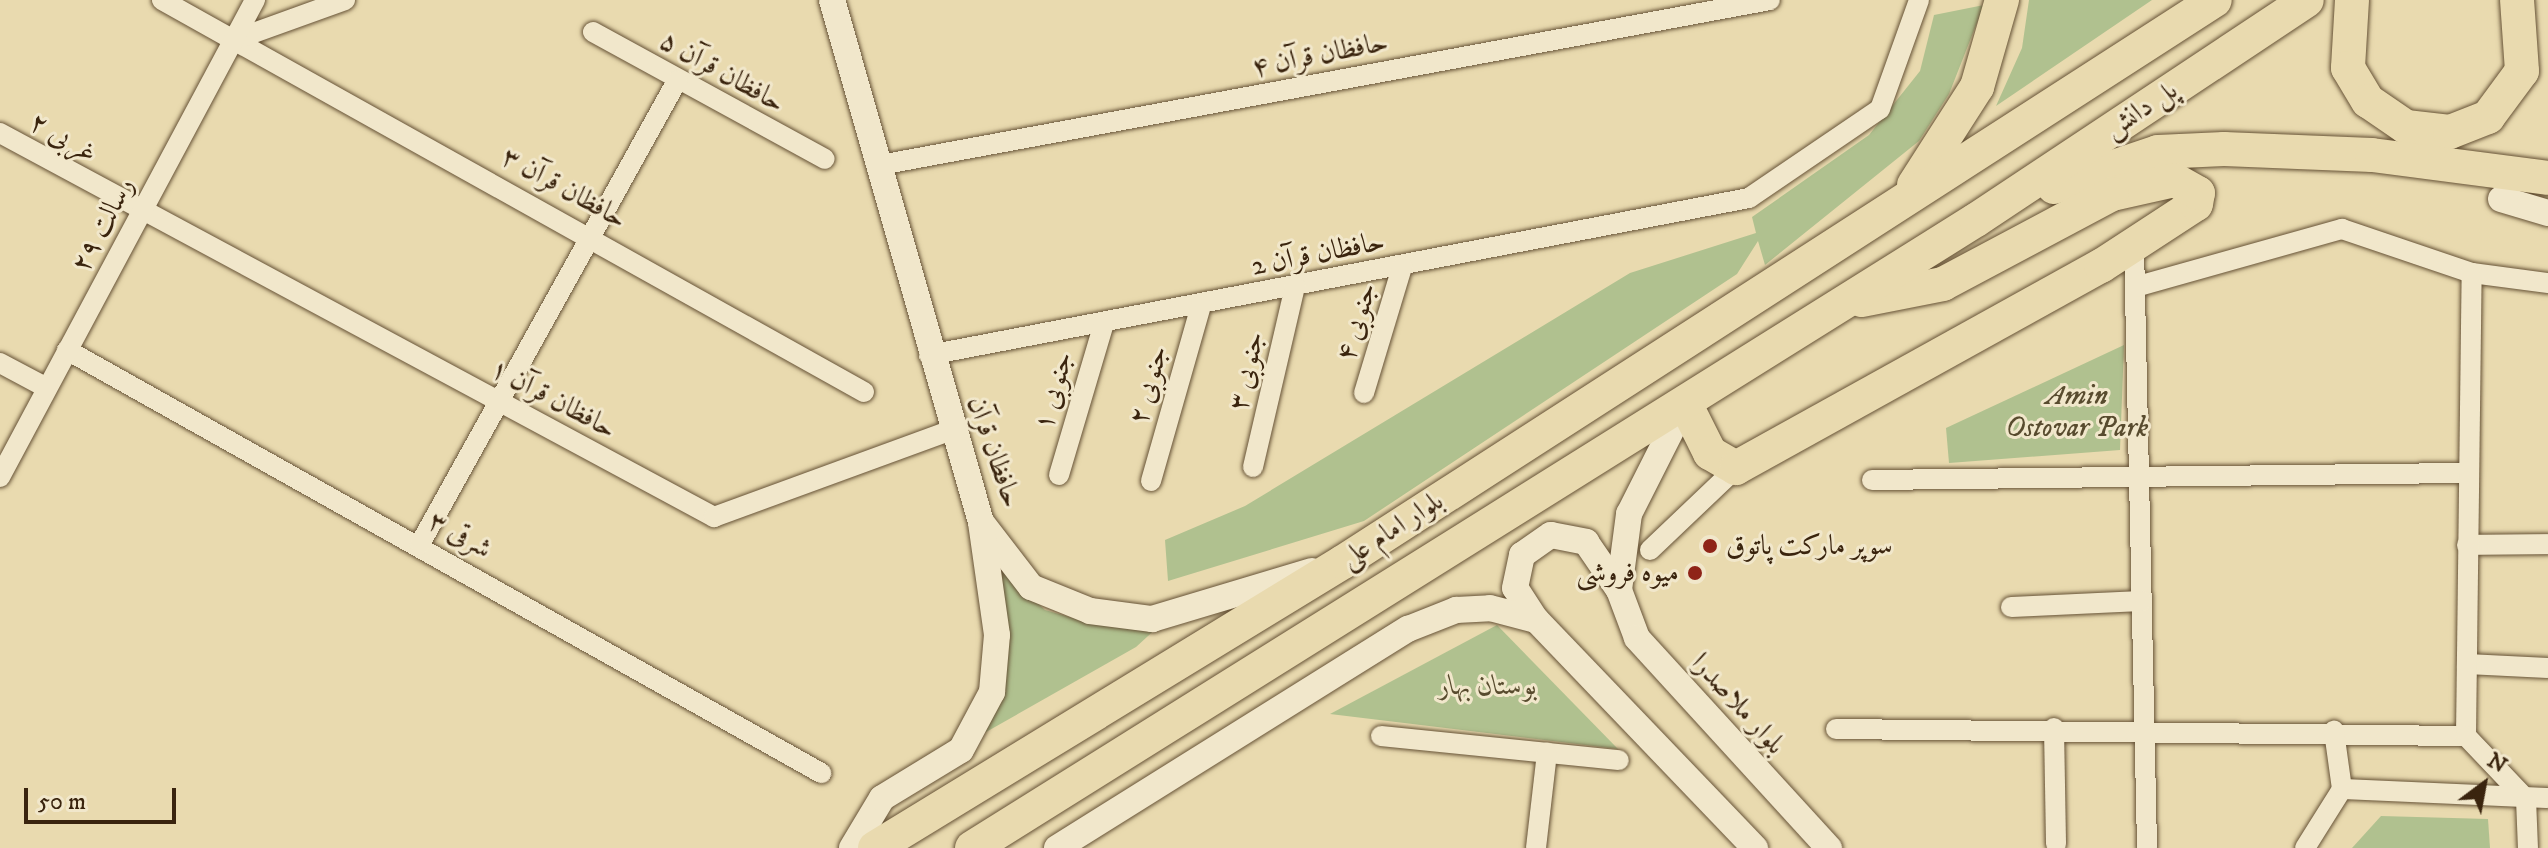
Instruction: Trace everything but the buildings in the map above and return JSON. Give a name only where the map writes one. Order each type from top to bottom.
[{"type":"highway","points":[[1903,201],[1977,87],[2002,0]]},
{"type":"highway","name":"پل دانش","points":[[1903,201],[2215,0]]},
{"type":"highway","name":"پل دانش","points":[[1976,220],[2307,0]]},
{"type":"highway","points":[[2352,0],[2348,68],[2368,101],[2406,127],[2450,132],[2488,117],[2522,71],[2517,0]]},
{"type":"highway","points":[[1976,220],[2094,169],[2158,152],[2372,155],[2548,178]]},
{"type":"highway","points":[[1685,403],[1710,453],[1736,468],[2134,246],[2196,204],[2188,182],[2112,194],[1943,284],[1842,304]]},
{"type":"highway","name":"بلوار امام علی","points":[[875,848],[1343,562],[1903,201]]},
{"type":"highway","name":"بلوار امام علی","points":[[972,848],[1976,220]]},
{"type":"street","name":"حافظان قرآن ۳","points":[[162,0],[594,235],[864,392]]},
{"type":"street","points":[[234,40],[246,0]]},
{"type":"street","name":"رسالت ۲۹","points":[[0,477],[255,0]]},
{"type":"street","points":[[234,40],[345,0]]},
{"type":"street","name":"حافظان قرآن ۴","points":[[880,165],[1770,0]]},
{"type":"street","name":"حافظان قرآن 2","points":[[929,355],[1718,209],[1749,198],[1880,109],[1919,0]]},
{"type":"street","name":"حافظان قرآن","points":[[832,3],[880,165],[929,355],[981,522],[1031,587],[1090,611],[1152,619],[1343,562]]},
{"type":"street","name":"حافظان قرآن ۵","points":[[593,32],[677,81],[825,159]]},
{"type":"street","points":[[420,544],[677,81]]},
{"type":"street","name":"۲ غربی","points":[[0,133],[140,215]]},
{"type":"street","points":[[2501,199],[2548,213]]},
{"type":"street","name":"حافظان قرآن ۱","points":[[140,215],[501,402],[714,517],[952,430]]},
{"type":"street","points":[[2135,287],[2342,229],[2472,273],[2548,283]]},
{"type":"street","points":[[2134,246],[2147,848]]},
{"type":"street","name":"جنوبی ۴","points":[[1364,393],[1402,267]]},
{"type":"street","points":[[2466,736],[2465,473],[2472,273]]},
{"type":"street","name":"جنوبی ۳","points":[[1253,467],[1295,287]]},
{"type":"street","name":"جنوبی ۲","points":[[1151,481],[1201,305]]},
{"type":"street","name":"جنوبی ۱","points":[[1059,475],[1104,323]]},
{"type":"street","name":"۳ شرقی","points":[[67,350],[420,544],[821,773]]},
{"type":"street","points":[[0,363],[47,388]]},
{"type":"street","points":[[1619,590],[1629,514],[1685,403]]},
{"type":"street","points":[[1650,550],[1736,468]]},
{"type":"street","points":[[1872,480],[2139,472],[2465,473]]},
{"type":"street","points":[[852,848],[882,798],[961,750],[992,692],[997,635],[981,522]]},
{"type":"street","points":[[1619,590],[1586,542],[1551,535],[1522,555],[1515,588],[1536,620],[1755,848]]},
{"type":"street","points":[[2467,545],[2548,544]]},
{"type":"street","name":"بلوار ملاصدرا","points":[[1619,590],[1637,638],[1829,848]]},
{"type":"street","points":[[2011,607],[2142,601]]},
{"type":"street","points":[[1057,848],[1408,629],[1456,610],[1490,608],[1536,620]]},
{"type":"street","points":[[2467,664],[2548,668]]},
{"type":"street","points":[[1836,729],[2144,727],[2466,736],[2526,799],[2528,848]]},
{"type":"street","points":[[2054,728],[2056,844]]},
{"type":"street","points":[[2305,848],[2342,789],[2334,731]]},
{"type":"street","points":[[1381,736],[1619,760]]},
{"type":"street","points":[[1536,848],[1547,753]]},
{"type":"street","points":[[2342,789],[2548,798]]},
{"type":"green space","points":[[2029,0],[2152,0],[1996,106],[2022,48]]},
{"type":"green space","points":[[1984,5],[1949,94],[1919,141],[1765,265],[1758,241],[1737,274],[1364,521],[1168,581],[1165,540],[1245,506],[1630,273],[1756,233],[1752,217],[1869,135],[1920,71],[1934,15]]},
{"type":"green space","name":"Amin Ostovar Park","points":[[2124,345],[2120,450],[1949,463],[1946,428]]},
{"type":"green space","points":[[995,562],[1045,610],[1098,625],[1159,626],[1136,647],[979,736]]},
{"type":"green space","name":"بوستان بهار","points":[[1497,625],[1618,749],[1330,714]]},
{"type":"green space","points":[[2381,816],[2488,819],[2490,848],[2352,848]]},
{"type":"place","name":"سوپر مارکت پاتوق","points":[[1710,546]]},
{"type":"place","name":"میوه فروشی","points":[[1695,573]]}]
